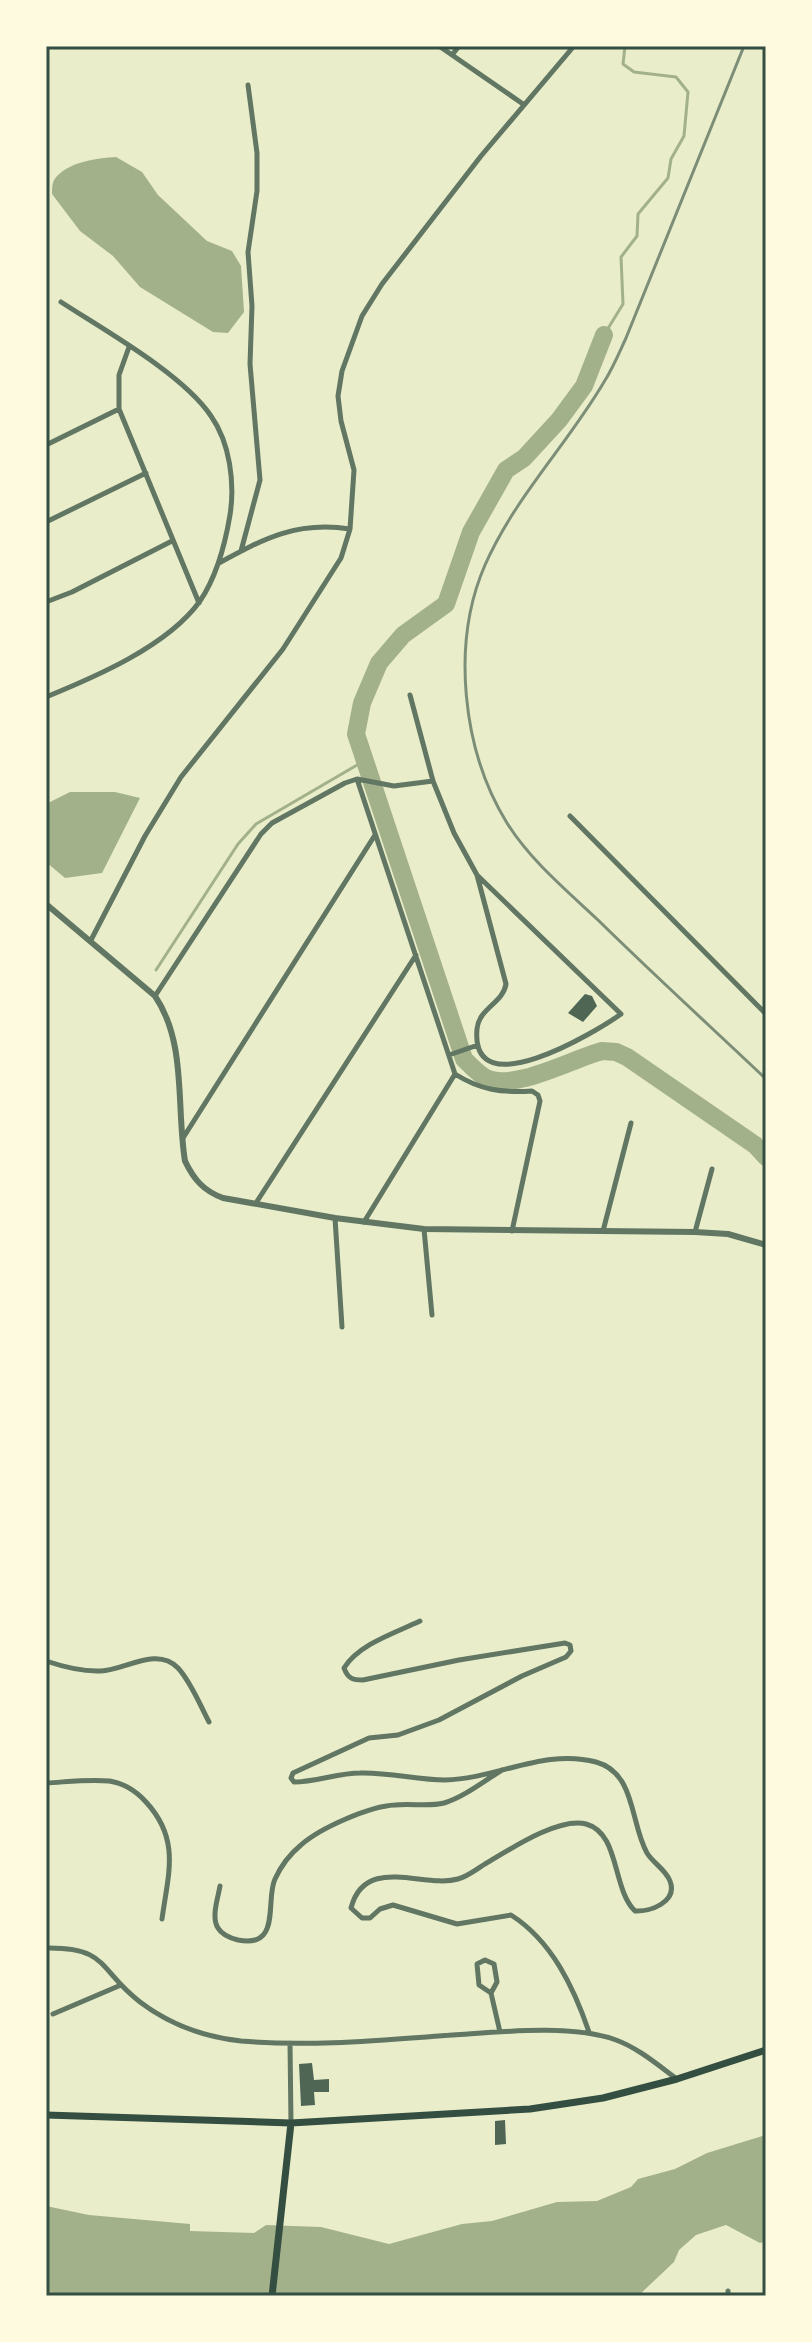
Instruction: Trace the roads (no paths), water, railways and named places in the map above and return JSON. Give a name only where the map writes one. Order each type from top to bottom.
[{"type":"main road","points":[[46,2115],[291,2123],[530,2109],[591,2100],[677,2079],[766,2050]]},
{"type":"main road","points":[[272,2296],[291,2123]]},
{"type":"street","points":[[439,46],[523,104]]},
{"type":"street","points":[[452,55],[459,46]]},
{"type":"street","points":[[91,940],[145,836],[181,777],[283,649],[341,558],[350,529],[354,470],[338,396],[350,343],[362,316],[382,284],[523,104],[574,46]]},
{"type":"street","points":[[241,551],[260,480],[250,364],[252,306],[248,252],[257,191],[257,153],[248,85]]},
{"type":"street","points":[[46,697],[129,660],[166,634],[199,603],[219,563],[232,500],[225,444],[212,417],[194,395],[61,302]]},
{"type":"street","points":[[129,347],[119,375],[119,409],[199,603]]},
{"type":"street","points":[[46,445],[119,409]]},
{"type":"street","points":[[46,522],[146,473]]},
{"type":"street","points":[[219,563],[296,528],[323,525],[350,529]]},
{"type":"street","points":[[46,602],[172,541]]},
{"type":"street","points":[[410,695],[433,781],[454,833],[477,875],[506,984],[504,993],[478,1020],[476,1046],[490,1062],[509,1066],[529,1061],[596,1032],[621,1014],[477,875]]},
{"type":"street","points":[[155,996],[261,834],[272,823],[357,779],[394,786],[433,781]]},
{"type":"street","points":[[357,779],[452,1054],[455,1074],[364,1222]]},
{"type":"street","points":[[570,816],[766,1014]]},
{"type":"street","points":[[182,1140],[376,835]]},
{"type":"street","points":[[46,904],[155,996],[166,1013],[172,1029],[185,1161],[191,1174],[209,1193],[335,1218],[424,1229],[695,1232],[728,1234],[766,1245]]},
{"type":"street","points":[[256,1203],[416,954]]},
{"type":"street","points":[[452,1054],[476,1046]]},
{"type":"street","points":[[455,1074],[484,1089],[532,1091],[538,1095],[540,1101],[512,1231]]},
{"type":"street","points":[[603,1231],[631,1123]]},
{"type":"street","points":[[695,1232],[712,1169]]},
{"type":"street","points":[[335,1218],[342,1327]]},
{"type":"street","points":[[424,1229],[432,1315]]},
{"type":"street","points":[[420,1621],[373,1644],[349,1660],[344,1668],[347,1676],[353,1680],[363,1680],[565,1643],[570,1645],[571,1651],[566,1657],[522,1676],[439,1720],[398,1735],[369,1738],[293,1773],[291,1778],[294,1782],[304,1782],[363,1773],[447,1780],[559,1759],[580,1759],[607,1766],[626,1789],[646,1852],[670,1880],[671,1888],[660,1907],[649,1912],[635,1911],[623,1895],[607,1840],[597,1829],[578,1823],[565,1824],[539,1835],[460,1879],[384,1877],[360,1891],[351,1908],[362,1918],[370,1918],[380,1909],[393,1905],[457,1924],[511,1915],[526,1925],[567,1977],[589,2032]]},
{"type":"street","points":[[46,1661],[79,1670],[104,1671],[155,1658],[164,1659],[178,1668],[209,1722]]},
{"type":"street","points":[[220,1886],[215,1921],[219,1931],[227,1937],[254,1940],[262,1936],[268,1926],[274,1880],[286,1860],[303,1843],[338,1823],[385,1806],[441,1804],[455,1799],[506,1768]]},
{"type":"street","points":[[46,1783],[109,1781],[122,1784],[131,1788],[153,1810],[167,1833],[170,1847],[162,1919]]},
{"type":"street","points":[[46,1948],[89,1952],[140,2002],[167,2019],[190,2030],[238,2041],[290,2043],[500,2032],[589,2032],[618,2040],[677,2079]]},
{"type":"street","points":[[491,1993],[479,1985],[475,1968],[481,1961],[494,1964],[497,1982],[491,1993],[500,2032]]},
{"type":"street","points":[[53,2014],[121,1985]]},
{"type":"street","points":[[290,2043],[291,2123]]},
{"type":"waterway","points":[[604,335],[623,304],[621,257],[637,236],[638,214],[668,178],[671,159],[684,136],[688,92],[676,77],[634,72],[623,64],[625,46]]},
{"type":"waterway","points":[[604,335],[584,386],[559,420],[524,458],[506,470],[471,532],[446,604],[403,635],[379,663],[362,703],[356,734],[464,1059],[488,1079],[500,1081],[528,1077],[602,1051],[616,1052],[755,1145],[766,1157]]},
{"type":"waterway","points":[[156,970],[238,844],[256,824],[364,761]]},
{"type":"railway","points":[[744,46],[613,366],[511,517],[485,565],[474,595],[465,662],[471,730],[480,763],[492,794],[516,837],[561,886],[766,1079]]}]
